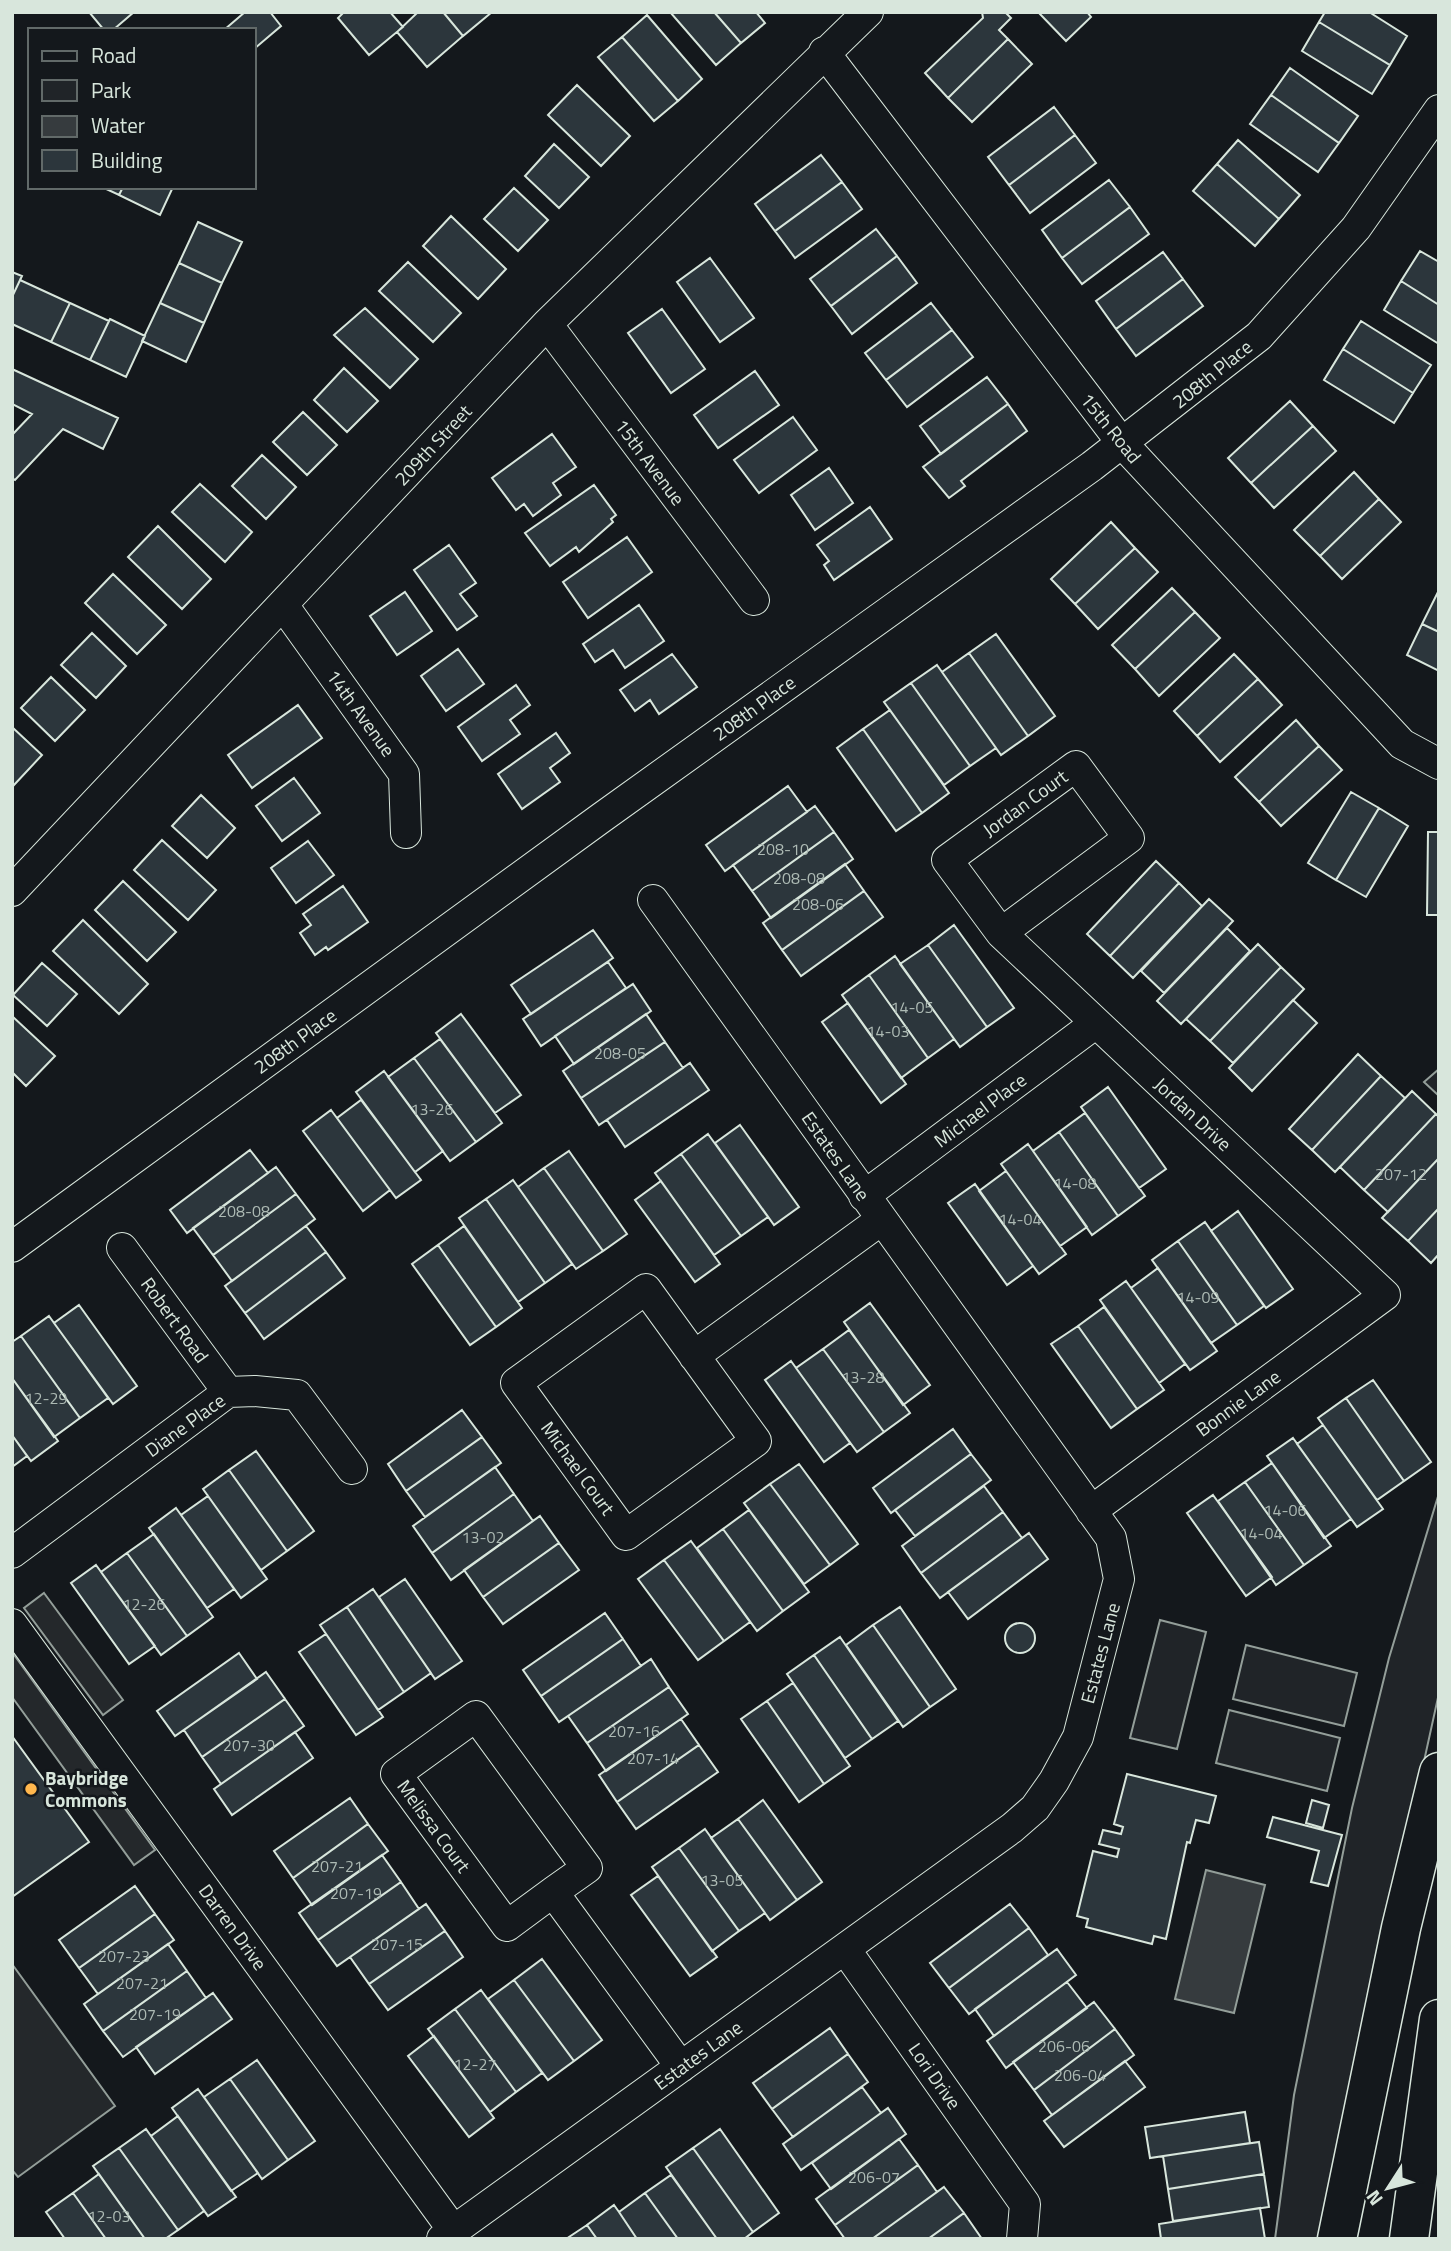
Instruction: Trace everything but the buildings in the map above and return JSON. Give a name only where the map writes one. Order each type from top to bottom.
[{"type":"highway","points":[[1336,2239],[1401,1928],[1439,1772]]},
{"type":"highway","points":[[1409,2239],[1439,2018]]},
{"type":"street","name":"209th Street","points":[[12,891],[547,324],[868,12]]},
{"type":"street","name":"15th Road","points":[[824,52],[1122,443],[1402,744],[1439,764]]},
{"type":"street","name":"208th Place","points":[[12,1247],[1122,443],[1259,336],[1356,228],[1439,110]]},
{"type":"street","name":"15th Avenue","points":[[547,324],[754,600]]},
{"type":"street","name":"14th Avenue","points":[[283,605],[404,774],[406,833]]},
{"type":"street","name":"Jordan Court","points":[[1076,765],[1129,838],[1001,933],[947,860],[1076,765]]},
{"type":"street","name":"Estates Lane","points":[[448,2235],[1012,1828],[1035,1808],[1054,1781],[1078,1737],[1119,1579],[1111,1538],[653,900]]},
{"type":"street","name":"Jordan Drive","points":[[1001,933],[1385,1295]]},
{"type":"street","name":"Michael Place","points":[[873,1208],[1096,1023]]},
{"type":"street","points":[[694,1356],[873,1208]]},
{"type":"street","name":"Robert Road","points":[[122,1248],[228,1392]]},
{"type":"street","name":"Michael Court","points":[[646,1289],[694,1356],[756,1441],[626,1535],[516,1383],[646,1289]]},
{"type":"street","name":"Bonnie Lane","points":[[1091,1511],[1385,1295]]},
{"type":"street","name":"Diane Place","points":[[12,1553],[228,1392],[255,1391],[297,1395],[352,1469]]},
{"type":"street","name":"Darren Drive","points":[[12,1624],[448,2235]]},
{"type":"street","name":"Melissa Court","points":[[476,1716],[587,1868],[553,1892],[507,1926],[396,1774],[476,1716]]},
{"type":"street","points":[[553,1892],[681,2067]]},
{"type":"street","name":"Lori Drive","points":[[845,1949],[1025,2204],[1022,2239]]},
{"type":"green space","points":[[1439,1069],[1439,1096],[1424,1082]]},
{"type":"green space","points":[[1439,1493],[1439,1693],[1319,2239],[1275,2239],[1294,2095],[1352,1808],[1389,1658]]},
{"type":"green space","points":[[1160,1620],[1206,1632],[1177,1749],[1130,1738]]},
{"type":"green space","points":[[1246,1645],[1357,1673],[1344,1726],[1233,1699]]},
{"type":"green space","points":[[1229,1710],[1340,1738],[1327,1791],[1216,1763]]},
{"type":"shaded area","points":[[44,1593],[123,1700],[103,1715],[24,1608]]},
{"type":"shaded area","points":[[12,1652],[155,1850],[134,1865],[12,1697]]},
{"type":"shaded area","points":[[12,1964],[115,2106],[18,2177],[12,2170]]},
{"type":"water","points":[[1206,1870],[1265,1885],[1234,2013],[1175,1999]]},
{"type":"place","name":"Baybridge Commons","points":[[31,1789]]}]
